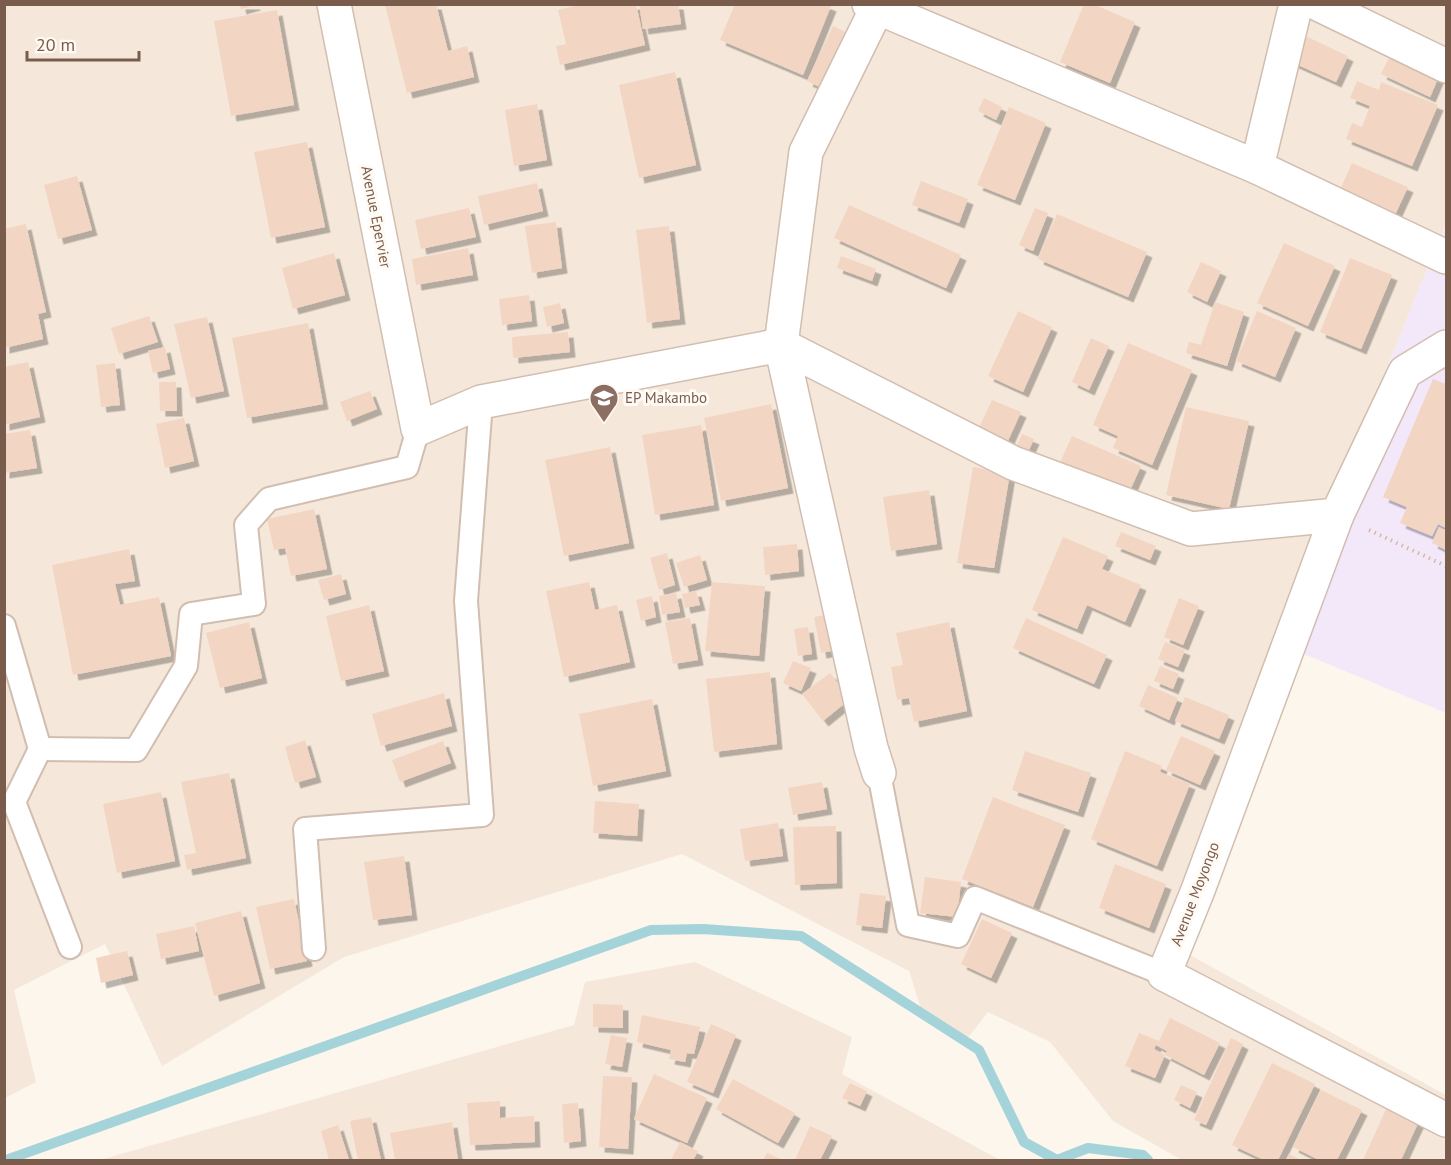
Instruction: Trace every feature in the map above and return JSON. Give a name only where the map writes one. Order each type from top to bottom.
[{"type":"street","name":"Avenue Epervier","points":[[334,4],[418,429]]},
{"type":"street","points":[[1257,167],[1296,4]]},
{"type":"street","points":[[1318,4],[1446,66]]},
{"type":"street","points":[[879,773],[866,725],[782,345],[806,152],[873,6],[1257,167],[1446,257]]},
{"type":"street","points":[[418,429],[481,402],[782,345],[1013,463],[1191,529],[1337,515]]},
{"type":"street","name":"Avenue Moyongo","points":[[1164,974],[1198,890],[1337,515],[1406,372],[1446,347]]},
{"type":"street","points":[[1164,974],[1446,1120]]},
{"type":"lane","points":[[314,949],[305,829],[482,815],[466,601],[481,402]]},
{"type":"lane","points":[[40,749],[136,750],[186,666],[191,614],[254,603],[246,525],[269,499],[407,467],[418,429]]},
{"type":"lane","points":[[4,626],[40,749],[14,802],[70,947]]},
{"type":"lane","points":[[879,773],[908,925],[958,936],[975,898],[1164,974]]},
{"type":"path","points":[[1337,515],[1446,566]]},
{"type":"shaded area","points":[[5,5],[1446,5],[1446,223],[1275,642],[1166,942],[1446,1095],[1446,1160],[1182,1160],[1113,1121],[1050,1042],[988,1012],[966,1040],[922,1012],[909,971],[682,854],[344,957],[162,1066],[105,944],[14,990],[36,1082],[5,1098]]},
{"type":"shaded area","points":[[1446,223],[1446,713],[1275,642]]},
{"type":"shaded area","points":[[695,962],[852,1037],[842,1074],[1000,1160],[100,1160],[574,1025],[585,982]]},
{"type":"building","points":[[240,4],[255,4],[255,5],[241,9]]},
{"type":"building","points":[[436,4],[448,51],[467,46],[474,77],[407,93],[385,5]]},
{"type":"building","points":[[582,4],[636,4],[645,45],[560,65],[556,46],[566,44],[558,10]]},
{"type":"building","points":[[639,4],[678,4],[681,24],[643,29]]},
{"type":"building","points":[[735,4],[826,4],[831,6],[803,75],[720,40]]},
{"type":"building","points":[[1084,4],[1093,4],[1135,22],[1110,83],[1060,62]]},
{"type":"building","points":[[277,10],[294,105],[231,116],[214,21]]},
{"type":"building","points":[[833,26],[849,34],[824,89],[807,81]]},
{"type":"building","points":[[1299,33],[1348,56],[1336,82],[1287,60]]},
{"type":"building","points":[[1392,51],[1440,74],[1430,97],[1381,74]]},
{"type":"building","points":[[675,72],[696,165],[639,178],[619,85]]},
{"type":"building","points":[[1357,81],[1379,90],[1381,82],[1438,105],[1412,166],[1346,139],[1352,123],[1362,127],[1370,106],[1350,98]]},
{"type":"building","points":[[984,98],[1002,107],[996,120],[978,111]]},
{"type":"building","points":[[537,104],[547,160],[514,166],[505,110]]},
{"type":"building","points":[[1009,107],[1046,123],[1015,200],[977,185]]},
{"type":"building","points":[[307,142],[325,227],[271,238],[254,152]]},
{"type":"building","points":[[1352,163],[1408,187],[1394,217],[1339,192]]},
{"type":"building","points":[[77,176],[92,230],[58,239],[44,185]]},
{"type":"building","points":[[921,181],[968,199],[959,223],[912,205]]},
{"type":"building","points":[[537,183],[543,211],[484,225],[478,196]]},
{"type":"building","points":[[849,205],[961,255],[946,288],[834,238]]},
{"type":"building","points":[[469,208],[476,237],[421,249],[415,220]]},
{"type":"building","points":[[1035,208],[1048,213],[1033,251],[1019,245]]},
{"type":"building","points":[[1057,214],[1147,252],[1128,297],[1038,259]]},
{"type":"building","points":[[556,222],[562,268],[532,273],[525,226]]},
{"type":"building","points":[[26,224],[46,312],[38,314],[43,339],[4,348],[4,229]]},
{"type":"building","points":[[669,226],[680,319],[647,323],[636,230]]},
{"type":"building","points":[[1284,243],[1335,266],[1308,326],[1257,303]]},
{"type":"building","points":[[468,248],[473,275],[416,285],[412,259]]},
{"type":"building","points":[[334,253],[345,295],[293,309],[282,268]]},
{"type":"building","points":[[841,256],[876,269],[872,281],[837,268]]},
{"type":"building","points":[[1350,258],[1392,275],[1361,349],[1320,332]]},
{"type":"building","points":[[1201,262],[1221,271],[1207,302],[1187,292]]},
{"type":"building","points":[[529,295],[532,321],[502,325],[499,299]]},
{"type":"building","points":[[1215,302],[1244,312],[1227,366],[1186,353],[1189,342],[1201,345]]},
{"type":"building","points":[[560,303],[564,323],[547,327],[543,307]]},
{"type":"building","points":[[1018,311],[1052,327],[1023,392],[988,376]]},
{"type":"building","points":[[1257,311],[1296,328],[1275,377],[1236,361]]},
{"type":"building","points":[[149,316],[158,342],[119,354],[111,328]]},
{"type":"building","points":[[207,317],[224,391],[191,398],[174,324]]},
{"type":"building","points":[[308,323],[323,404],[247,418],[232,338]]},
{"type":"building","points":[[568,332],[570,352],[513,358],[512,337]]},
{"type":"building","points":[[1091,338],[1109,346],[1089,390],[1072,382]]},
{"type":"building","points":[[1128,343],[1192,370],[1152,465],[1113,448],[1118,436],[1093,425]]},
{"type":"building","points":[[165,347],[170,369],[153,373],[148,351]]},
{"type":"building","points":[[28,362],[40,417],[4,425],[4,367]]},
{"type":"building","points":[[115,363],[120,405],[101,407],[96,365]]},
{"type":"building","points":[[1433,379],[1446,384],[1446,528],[1438,524],[1432,536],[1400,523],[1407,507],[1383,497]]},
{"type":"building","points":[[159,382],[176,382],[177,411],[160,411]]},
{"type":"building","points":[[370,391],[377,409],[347,421],[340,402]]},
{"type":"building","points":[[992,400],[1021,412],[1007,443],[978,430]]},
{"type":"building","points":[[771,404],[788,488],[721,501],[704,418]]},
{"type":"building","points":[[1186,407],[1249,421],[1229,509],[1166,495]]},
{"type":"building","points":[[184,418],[194,461],[165,468],[156,424]]},
{"type":"building","points":[[701,425],[714,505],[655,515],[642,435]]},
{"type":"building","points":[[30,430],[37,468],[4,473],[4,434]]},
{"type":"building","points":[[1022,434],[1034,439],[1028,452],[1016,447]]},
{"type":"building","points":[[1072,436],[1141,466],[1127,497],[1058,467]]},
{"type":"building","points":[[610,447],[629,543],[564,556],[545,460]]},
{"type":"building","points":[[973,467],[1010,473],[994,568],[957,563]]},
{"type":"building","points":[[929,490],[937,544],[891,551],[883,497]]},
{"type":"building","points":[[314,509],[327,569],[291,576],[285,548],[274,550],[267,519]]},
{"type":"building","points":[[1439,527],[1446,531],[1446,550],[1432,543]]},
{"type":"building","points":[[1121,532],[1156,546],[1150,560],[1115,546]]},
{"type":"building","points":[[1063,537],[1108,556],[1102,569],[1141,585],[1125,622],[1087,605],[1077,629],[1032,610]]},
{"type":"building","points":[[797,544],[799,571],[765,575],[763,547]]},
{"type":"building","points":[[129,549],[135,581],[115,584],[120,605],[159,597],[171,656],[73,675],[52,565]]},
{"type":"building","points":[[667,553],[675,585],[659,590],[650,558]]},
{"type":"building","points":[[700,555],[707,580],[684,587],[676,563]]},
{"type":"building","points":[[341,574],[346,594],[324,600],[318,580]]},
{"type":"building","points":[[589,582],[595,610],[617,605],[630,662],[564,677],[546,591]]},
{"type":"building","points":[[712,582],[765,586],[759,656],[705,651]]},
{"type":"building","points":[[696,591],[700,605],[685,608],[682,594]]},
{"type":"building","points":[[676,593],[680,612],[662,615],[659,596]]},
{"type":"building","points":[[652,596],[656,617],[641,621],[636,600]]},
{"type":"building","points":[[1179,598],[1199,606],[1183,645],[1164,637]]},
{"type":"building","points":[[369,605],[384,671],[341,681],[326,616]]},
{"type":"building","points":[[835,613],[842,649],[821,653],[814,617]]},
{"type":"building","points":[[690,618],[698,660],[673,664],[665,622]]},
{"type":"building","points":[[1026,618],[1107,655],[1094,684],[1013,648]]},
{"type":"building","points":[[249,622],[262,678],[220,688],[206,633]]},
{"type":"building","points":[[949,622],[967,711],[914,722],[909,698],[897,700],[891,667],[903,665],[896,633]]},
{"type":"building","points":[[808,627],[812,654],[798,656],[794,629]]},
{"type":"building","points":[[1165,642],[1185,650],[1178,667],[1158,659]]},
{"type":"building","points":[[793,661],[811,668],[801,691],[783,683]]},
{"type":"building","points":[[1160,666],[1179,674],[1173,689],[1154,681]]},
{"type":"building","points":[[770,672],[777,744],[714,752],[706,679]]},
{"type":"building","points":[[830,673],[850,699],[823,721],[802,694]]},
{"type":"building","points":[[1148,685],[1178,698],[1169,720],[1139,706]]},
{"type":"building","points":[[444,693],[452,726],[381,746],[372,714]]},
{"type":"building","points":[[1185,697],[1229,715],[1219,739],[1175,721]]},
{"type":"building","points":[[652,699],[666,771],[593,786],[579,714]]},
{"type":"building","points":[[1181,736],[1215,751],[1200,785],[1166,770]]},
{"type":"building","points":[[305,740],[316,777],[295,783],[285,747]]},
{"type":"building","points":[[443,741],[451,763],[400,782],[392,760]]},
{"type":"building","points":[[1025,751],[1091,773],[1078,812],[1012,790]]},
{"type":"building","points":[[1125,751],[1162,766],[1160,772],[1190,784],[1157,866],[1091,839]]},
{"type":"building","points":[[229,773],[246,858],[187,870],[184,855],[196,853],[181,782]]},
{"type":"building","points":[[822,782],[827,809],[793,815],[788,788]]},
{"type":"building","points":[[161,792],[175,861],[117,873],[103,804]]},
{"type":"building","points":[[993,797],[1065,825],[1033,907],[962,879]]},
{"type":"building","points":[[595,801],[639,804],[637,836],[593,833]]},
{"type":"building","points":[[778,823],[783,856],[745,861],[740,829]]},
{"type":"building","points":[[836,826],[837,883],[795,885],[793,827]]},
{"type":"building","points":[[404,856],[412,915],[373,920],[364,862]]},
{"type":"building","points":[[1115,864],[1166,884],[1149,928],[1099,908]]},
{"type":"building","points":[[925,877],[961,882],[957,917],[920,913]]},
{"type":"building","points":[[860,893],[886,896],[882,928],[856,925]]},
{"type":"building","points":[[294,899],[307,961],[270,969],[256,907]]},
{"type":"building","points":[[241,911],[260,983],[214,996],[195,923]]},
{"type":"building","points":[[982,919],[1012,933],[991,978],[961,964]]},
{"type":"building","points":[[194,926],[199,951],[161,959],[156,934]]},
{"type":"building","points":[[127,951],[133,975],[101,983],[96,958]]},
{"type":"building","points":[[593,1004],[623,1005],[623,1028],[593,1027]]},
{"type":"building","points":[[642,1015],[700,1027],[694,1054],[687,1053],[685,1062],[669,1059],[671,1050],[637,1042]]},
{"type":"building","points":[[1170,1018],[1220,1043],[1204,1075],[1165,1055],[1155,1078],[1125,1066],[1139,1033],[1159,1041]],"holes":[[[1156,1045],[1167,1051],[1165,1055],[1154,1049]]]},
{"type":"building","points":[[711,1024],[736,1035],[713,1093],[687,1082]]},
{"type":"building","points":[[611,1035],[627,1038],[622,1067],[605,1064]]},
{"type":"building","points":[[1231,1038],[1243,1044],[1206,1125],[1194,1120]]},
{"type":"building","points":[[1272,1063],[1315,1084],[1278,1160],[1264,1160],[1232,1145]]},
{"type":"building","points":[[654,1074],[707,1098],[687,1143],[634,1119]]},
{"type":"building","points":[[603,1076],[632,1077],[628,1149],[599,1147]]},
{"type":"building","points":[[733,1079],[795,1113],[778,1143],[716,1109]]},
{"type":"building","points":[[850,1083],[867,1091],[860,1106],[842,1098]]},
{"type":"building","points":[[1181,1085],[1197,1092],[1190,1108],[1174,1100]]},
{"type":"building","points":[[1321,1090],[1362,1110],[1337,1160],[1319,1160],[1293,1147]]},
{"type":"building","points":[[500,1101],[500,1118],[534,1116],[535,1142],[470,1145],[467,1103]]},
{"type":"building","points":[[578,1103],[581,1141],[564,1143],[562,1104]]},
{"type":"building","points":[[1387,1107],[1419,1121],[1401,1160],[1363,1160]]},
{"type":"building","points":[[371,1117],[381,1160],[358,1160],[350,1121]]},
{"type":"building","points":[[452,1122],[458,1160],[395,1160],[390,1133]]},
{"type":"building","points":[[338,1125],[349,1160],[329,1160],[321,1131]]},
{"type":"building","points":[[810,1126],[832,1136],[820,1160],[795,1160]]},
{"type":"building","points":[[680,1142],[698,1151],[693,1160],[671,1160]]},
{"type":"building","points":[[767,1153],[783,1160],[763,1160]]},
{"type":"building","points":[[1289,1154],[1301,1160],[1286,1160]]},
{"type":"waterway","points":[[6,1160],[651,930],[703,929],[801,936],[979,1050],[1024,1142],[1057,1160],[1088,1148],[1143,1155],[1148,1160]]},
{"type":"place","name":"EP Makambo","points":[[604,424]]}]
